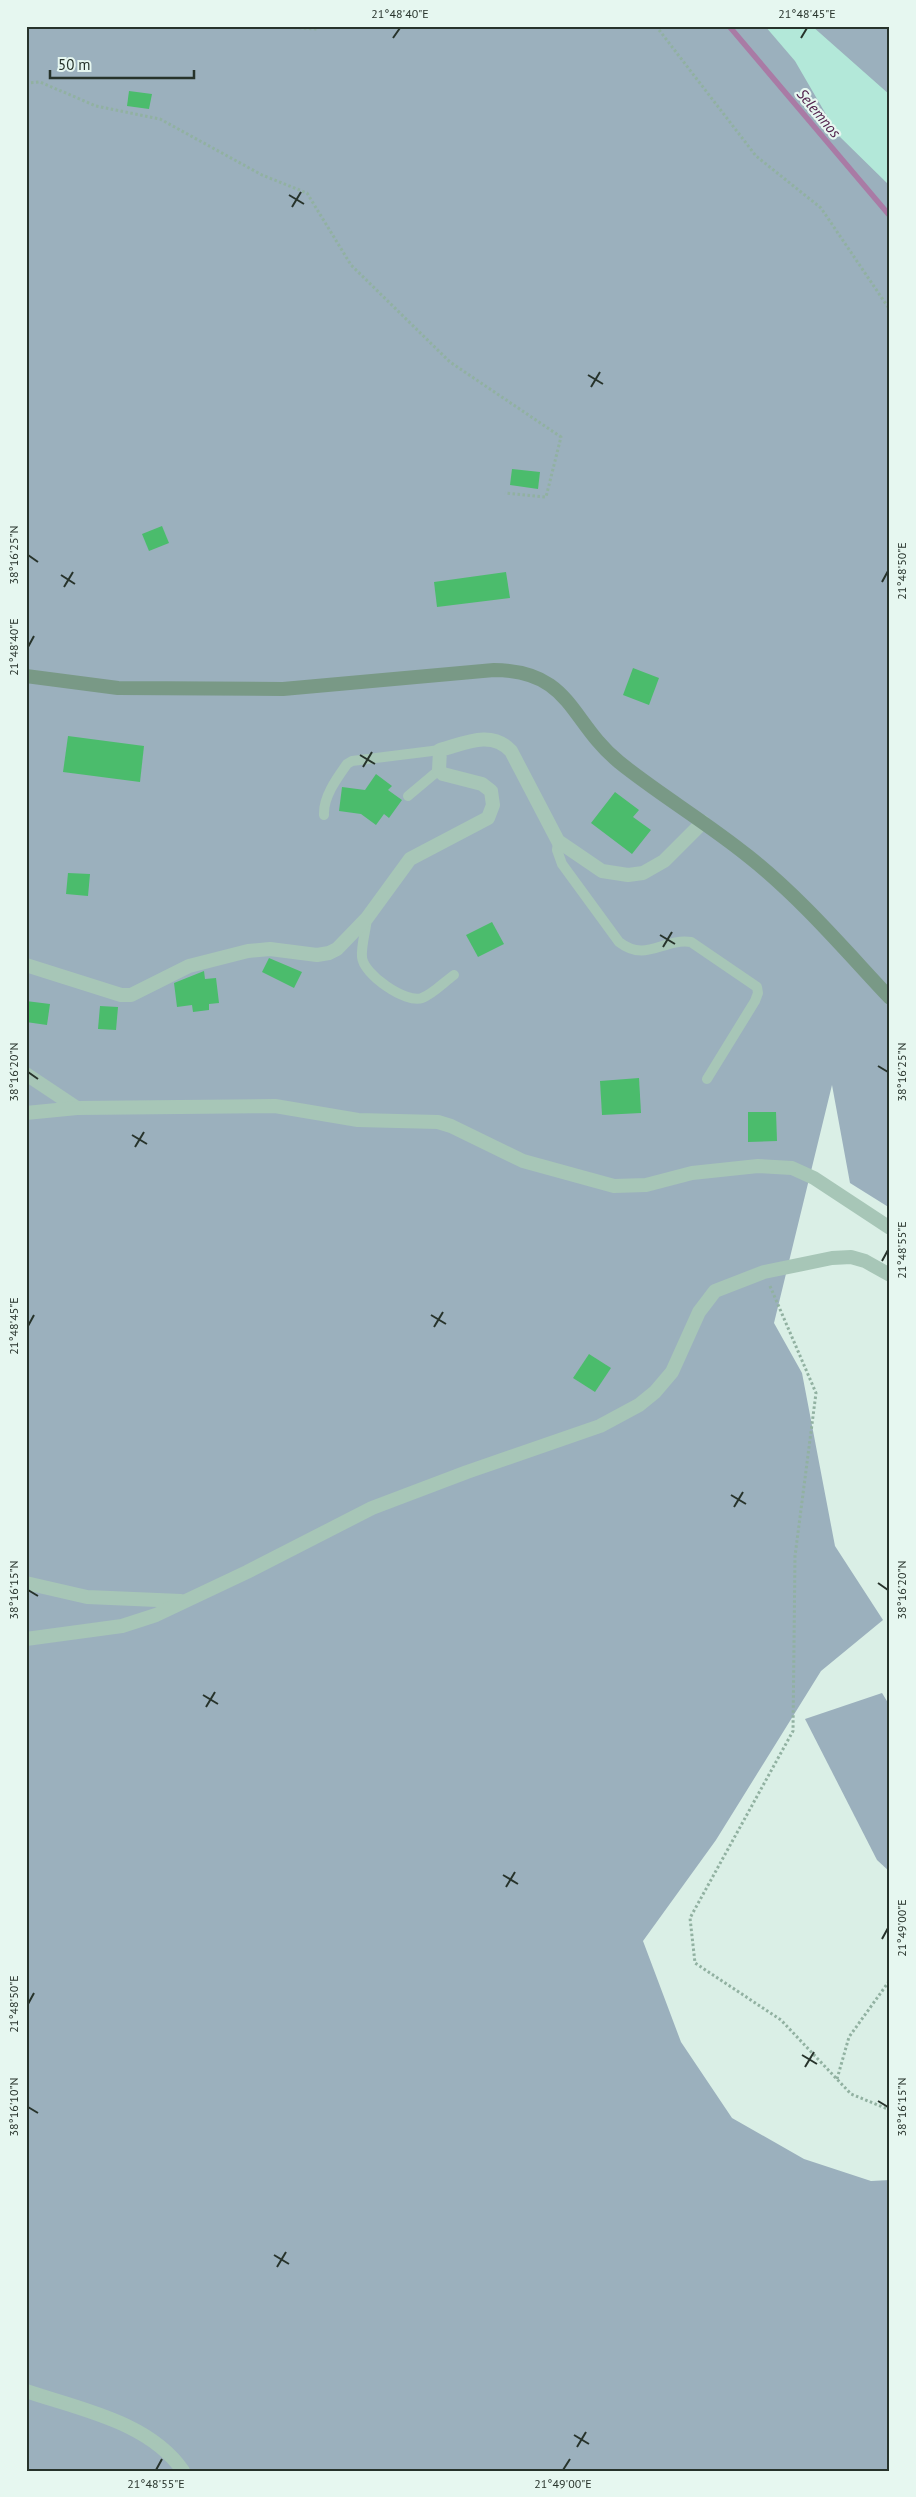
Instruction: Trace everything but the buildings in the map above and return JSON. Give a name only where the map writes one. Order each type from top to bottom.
[{"type":"main road","points":[[26,676],[118,688],[283,690],[494,670],[516,670],[533,675],[563,694],[616,760],[703,822],[781,883],[890,998]]},
{"type":"street","points":[[26,965],[121,994],[131,995],[189,966],[248,951],[270,949],[317,955],[329,953],[337,949],[367,918],[400,869],[410,859],[488,818],[493,805],[491,792],[487,787],[439,770],[440,750],[486,738],[506,745],[558,840],[602,871],[628,875],[642,873],[664,861],[703,822]]},
{"type":"street","points":[[26,1074],[77,1108]]},
{"type":"street","points":[[26,1113],[77,1108],[276,1106],[358,1120],[438,1122],[451,1126],[523,1161],[614,1186],[646,1185],[692,1173],[758,1166],[792,1168],[814,1178],[890,1228]]},
{"type":"street","points":[[26,1639],[122,1626],[156,1615],[247,1572],[372,1508],[467,1472],[600,1426],[639,1405],[655,1392],[672,1372],[699,1312],[715,1291],[764,1272],[832,1258],[851,1257],[865,1261],[890,1275]]},
{"type":"street","points":[[26,1583],[87,1597],[185,1601]]},
{"type":"street","points":[[26,2391],[133,2428],[155,2441],[183,2471]]},
{"type":"lane","points":[[324,815],[323,807],[327,797],[347,764],[352,761],[440,750]]},
{"type":"lane","points":[[408,796],[439,770]]},
{"type":"lane","points":[[558,840],[557,850],[562,864],[619,942],[627,948],[644,952],[681,941],[691,942],[757,987],[758,993],[755,1001],[707,1079]]},
{"type":"lane","points":[[367,918],[362,958],[367,969],[378,980],[404,997],[413,1000],[423,998],[454,976]]},
{"type":"path","points":[[269,26],[317,29],[321,26]]},
{"type":"path","points":[[656,26],[756,156],[821,208],[890,310]]},
{"type":"path","points":[[26,83],[40,82],[96,106],[160,119],[262,175],[307,193],[351,265],[450,362],[561,436],[546,497],[505,493]]},
{"type":"path","points":[[764,1272],[816,1393],[796,1556],[793,1731],[690,1918],[695,1963],[780,2020],[851,2094],[890,2110]]},
{"type":"path","points":[[837,2080],[849,2037],[890,1980]]},
{"type":"shaded area","points":[[26,26],[890,26],[890,1208],[850,1183],[832,1085],[774,1323],[802,1373],[835,1546],[883,1620],[821,1671],[716,1840],[643,1941],[681,2042],[732,2118],[804,2159],[871,2181],[890,2180],[890,2471],[26,2471]]},
{"type":"shaded area","points":[[882,1693],[890,1706],[890,1872],[877,1860],[805,1719]]},
{"type":"sand","points":[[765,26],[812,26],[890,95],[890,186],[838,135],[795,61]]},
{"type":"waterway","name":"Selemnos","points":[[729,26],[890,216]]}]
